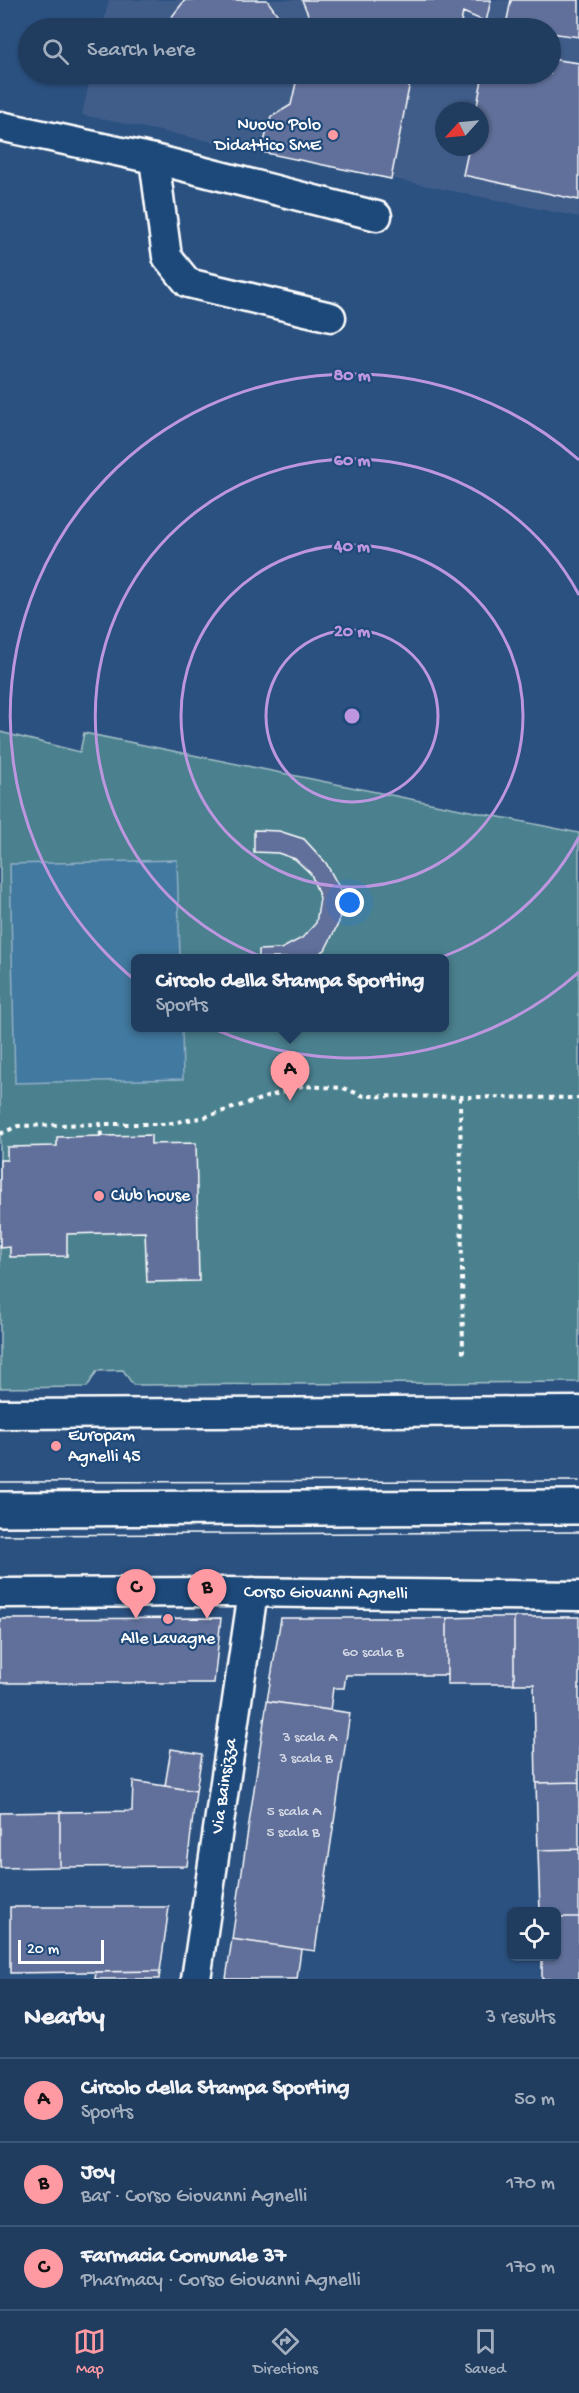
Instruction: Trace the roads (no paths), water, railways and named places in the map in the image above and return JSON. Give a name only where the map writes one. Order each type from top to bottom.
[{"type":"main road","points":[[0,1509],[579,1507]]},
{"type":"street","points":[[0,126],[153,159],[377,216]]},
{"type":"street","points":[[153,159],[167,257],[188,283],[331,317]]},
{"type":"street","points":[[0,1414],[579,1411]]},
{"type":"street","name":"Corso Giovanni Agnelli","points":[[0,1593],[253,1592],[579,1596]]},
{"type":"street","name":"Via Bainsizza","points":[[196,1979],[253,1592]]},
{"type":"tram line","points":[[0,1482],[579,1481]]},
{"type":"tram line","points":[[0,1535],[579,1532]]},
{"type":"place","name":"Nuovo Polo Didattico SME","points":[[333,135]]},
{"type":"place","name":"Circolo della Stampa Sporting","points":[[290,1101]]},
{"type":"place","name":"Club house","points":[[99,1196]]},
{"type":"place","name":"Europam Agnelli 45","points":[[56,1446]]},
{"type":"place","name":"Farmacia Comunale 37","points":[[136,1619]]},
{"type":"place","name":"Alle Lavagne","points":[[168,1619]]},
{"type":"place","name":"Joy","points":[[207,1619]]}]
